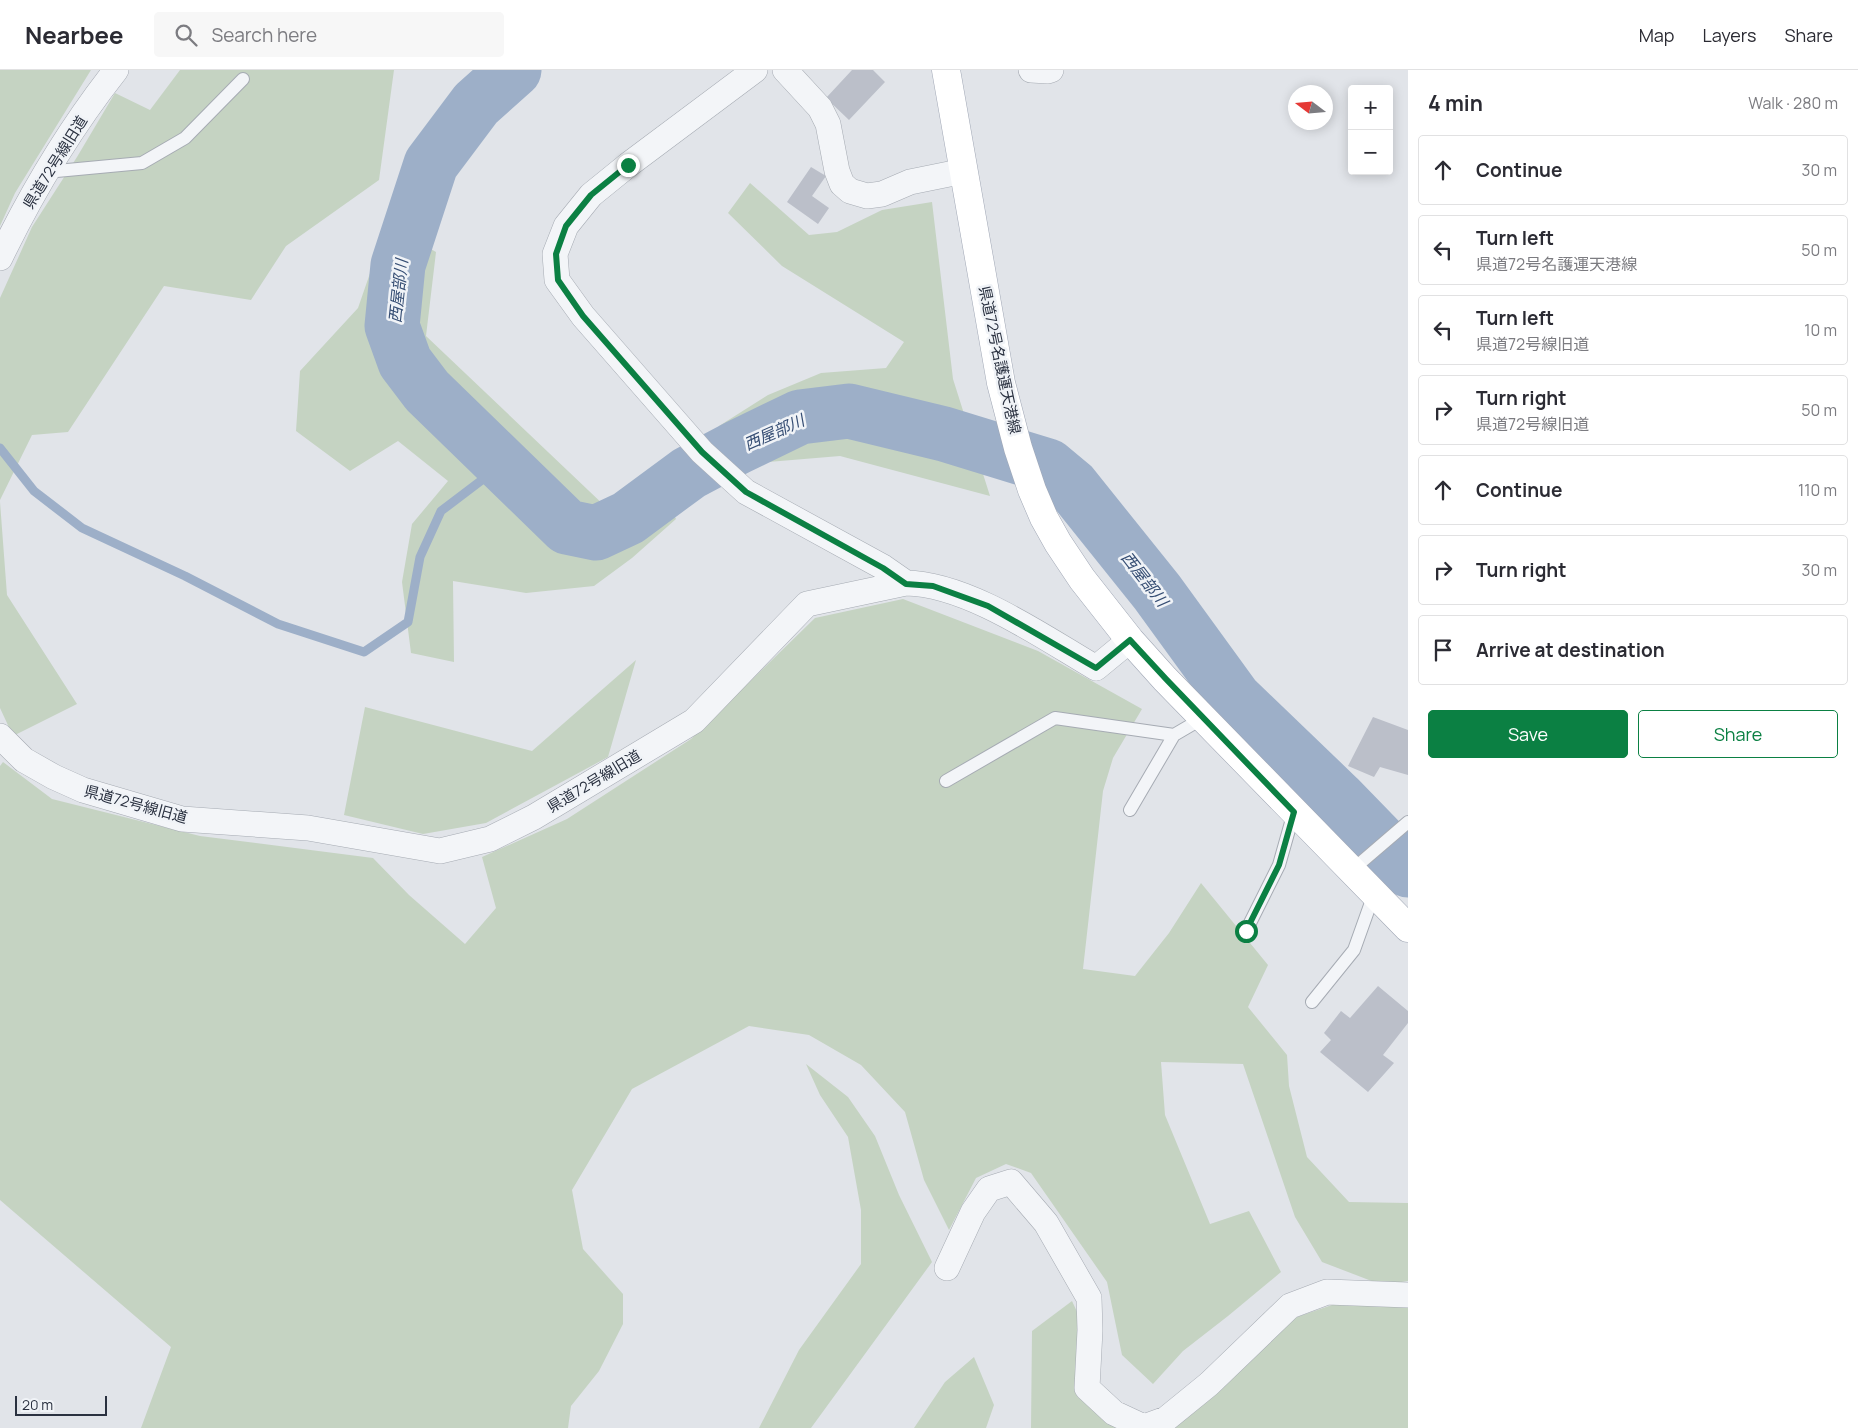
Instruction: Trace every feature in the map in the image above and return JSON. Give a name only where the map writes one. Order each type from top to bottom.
[{"type":"main road","name":"県道72号名護運天港線","points":[[946,70],[1001,383],[1016,440],[1032,490],[1044,518],[1082,580],[1130,640],[1294,812],[1358,865],[1374,894],[1408,928]]},
{"type":"street","name":"県道72号線旧道","points":[[0,258],[46,172],[116,70]]},
{"type":"street","points":[[755,70],[591,195],[566,226],[556,254],[558,280],[583,316],[702,452],[746,492],[883,568],[906,584]]},
{"type":"street","points":[[786,70],[820,108],[828,124],[837,171],[842,184],[850,191],[867,196],[882,194],[910,182],[964,171]]},
{"type":"street","points":[[1031,70],[1051,70]]},
{"type":"street","name":"県道72号線旧道","points":[[0,736],[24,760],[69,784],[83,790],[182,819],[308,828],[440,851],[490,839],[534,817],[694,721],[807,604],[906,584],[933,586],[988,606],[1096,668],[1130,640]]},
{"type":"street","points":[[947,1268],[973,1212],[989,1190],[1011,1182],[1046,1223],[1089,1298],[1090,1330],[1087,1388],[1114,1413],[1144,1427],[1166,1419],[1209,1384],[1290,1306],[1327,1292],[1408,1295]]},
{"type":"lane","points":[[46,172],[142,163],[185,138],[243,78]]},
{"type":"lane","points":[[946,781],[1055,718],[1174,735]]},
{"type":"lane","points":[[1130,810],[1174,735],[1203,718]]},
{"type":"lane","points":[[1246,931],[1279,865],[1294,812]]},
{"type":"lane","points":[[1358,865],[1407,823]]},
{"type":"lane","points":[[1312,1002],[1354,950],[1374,894]]},
{"type":"green space","points":[[0,70],[91,70],[15,193],[0,226]]},
{"type":"green space","points":[[180,70],[394,70],[379,180],[286,246],[251,300],[164,286],[68,432],[32,435],[0,500],[0,298],[32,227],[115,93],[150,110]]},
{"type":"green space","points":[[750,183],[809,235],[837,232],[882,210],[932,202],[953,379],[990,496],[840,456],[768,462],[719,426],[768,395],[821,373],[886,368],[904,342],[782,266],[728,213]]},
{"type":"green space","points":[[387,224],[436,252],[426,336],[608,509],[658,482],[676,519],[632,558],[594,586],[526,593],[453,581],[454,662],[411,653],[402,582],[412,524],[448,481],[398,441],[350,471],[296,431],[300,371],[358,308]]},
{"type":"green space","points":[[0,502],[7,595],[77,704],[13,736],[0,708]]},
{"type":"green space","points":[[903,599],[1038,651],[1142,709],[1113,758],[1103,791],[1083,969],[1135,976],[1169,933],[1201,883],[1268,965],[1248,1007],[1287,1055],[1289,1086],[1307,1157],[1349,1202],[1408,1203],[1408,1281],[1382,1285],[1322,1262],[1295,1217],[1243,1064],[1161,1062],[1165,1115],[1210,1224],[1249,1211],[1281,1272],[1183,1351],[1153,1384],[1122,1355],[1107,1282],[1031,1173],[1006,1164],[976,1178],[949,1230],[924,1180],[905,1112],[861,1065],[809,1035],[749,1026],[632,1089],[572,1190],[583,1249],[623,1294],[623,1324],[599,1371],[571,1406],[568,1428],[141,1428],[171,1347],[0,1200],[0,766],[3,762],[52,799],[200,836],[373,858],[409,895],[465,944],[496,908],[482,857],[567,819],[691,739],[815,618]]},
{"type":"green space","points":[[636,660],[608,757],[486,823],[423,834],[344,815],[365,707],[532,751]]},
{"type":"green space","points":[[806,1064],[848,1097],[875,1136],[899,1195],[932,1262],[811,1428],[759,1428],[799,1350],[861,1264],[861,1210],[848,1137],[820,1095]]},
{"type":"green space","points":[[1072,1301],[1079,1316],[1077,1396],[1111,1424],[1122,1428],[1031,1428],[1032,1331]]},
{"type":"green space","points":[[1332,1305],[1408,1306],[1408,1428],[1173,1428],[1294,1318]]},
{"type":"green space","points":[[974,1357],[994,1405],[986,1428],[914,1428],[945,1382]]},
{"type":"building","points":[[852,70],[873,70],[885,82],[849,120],[826,98]]},
{"type":"building","points":[[811,167],[826,176],[812,196],[829,208],[818,224],[787,202]]},
{"type":"building","points":[[1373,717],[1408,730],[1408,775],[1380,767],[1374,777],[1348,766]]},
{"type":"building","points":[[1378,986],[1408,1011],[1408,1023],[1383,1055],[1394,1063],[1368,1092],[1320,1052],[1331,1040],[1324,1033],[1341,1011],[1350,1018]]},
{"type":"waterway","name":"西屋部川","points":[[514,70],[476,104],[431,164],[398,265],[392,326],[405,362],[427,391],[567,527],[596,533],[628,518],[689,473],[800,417],[849,411],[944,434],[1048,466],[1072,486],[1157,592],[1234,698],[1338,798],[1408,870]]},
{"type":"waterway","points":[[0,448],[34,491],[82,528],[185,576],[278,624],[364,652],[408,622],[420,557],[441,511],[503,464]]},
{"type":"route","points":[[628,165],[591,195],[566,226],[556,254],[558,280],[583,316],[702,452],[746,492],[883,568],[906,584],[933,586],[988,606],[1096,668],[1130,640],[1294,812],[1279,865],[1246,931]]}]
